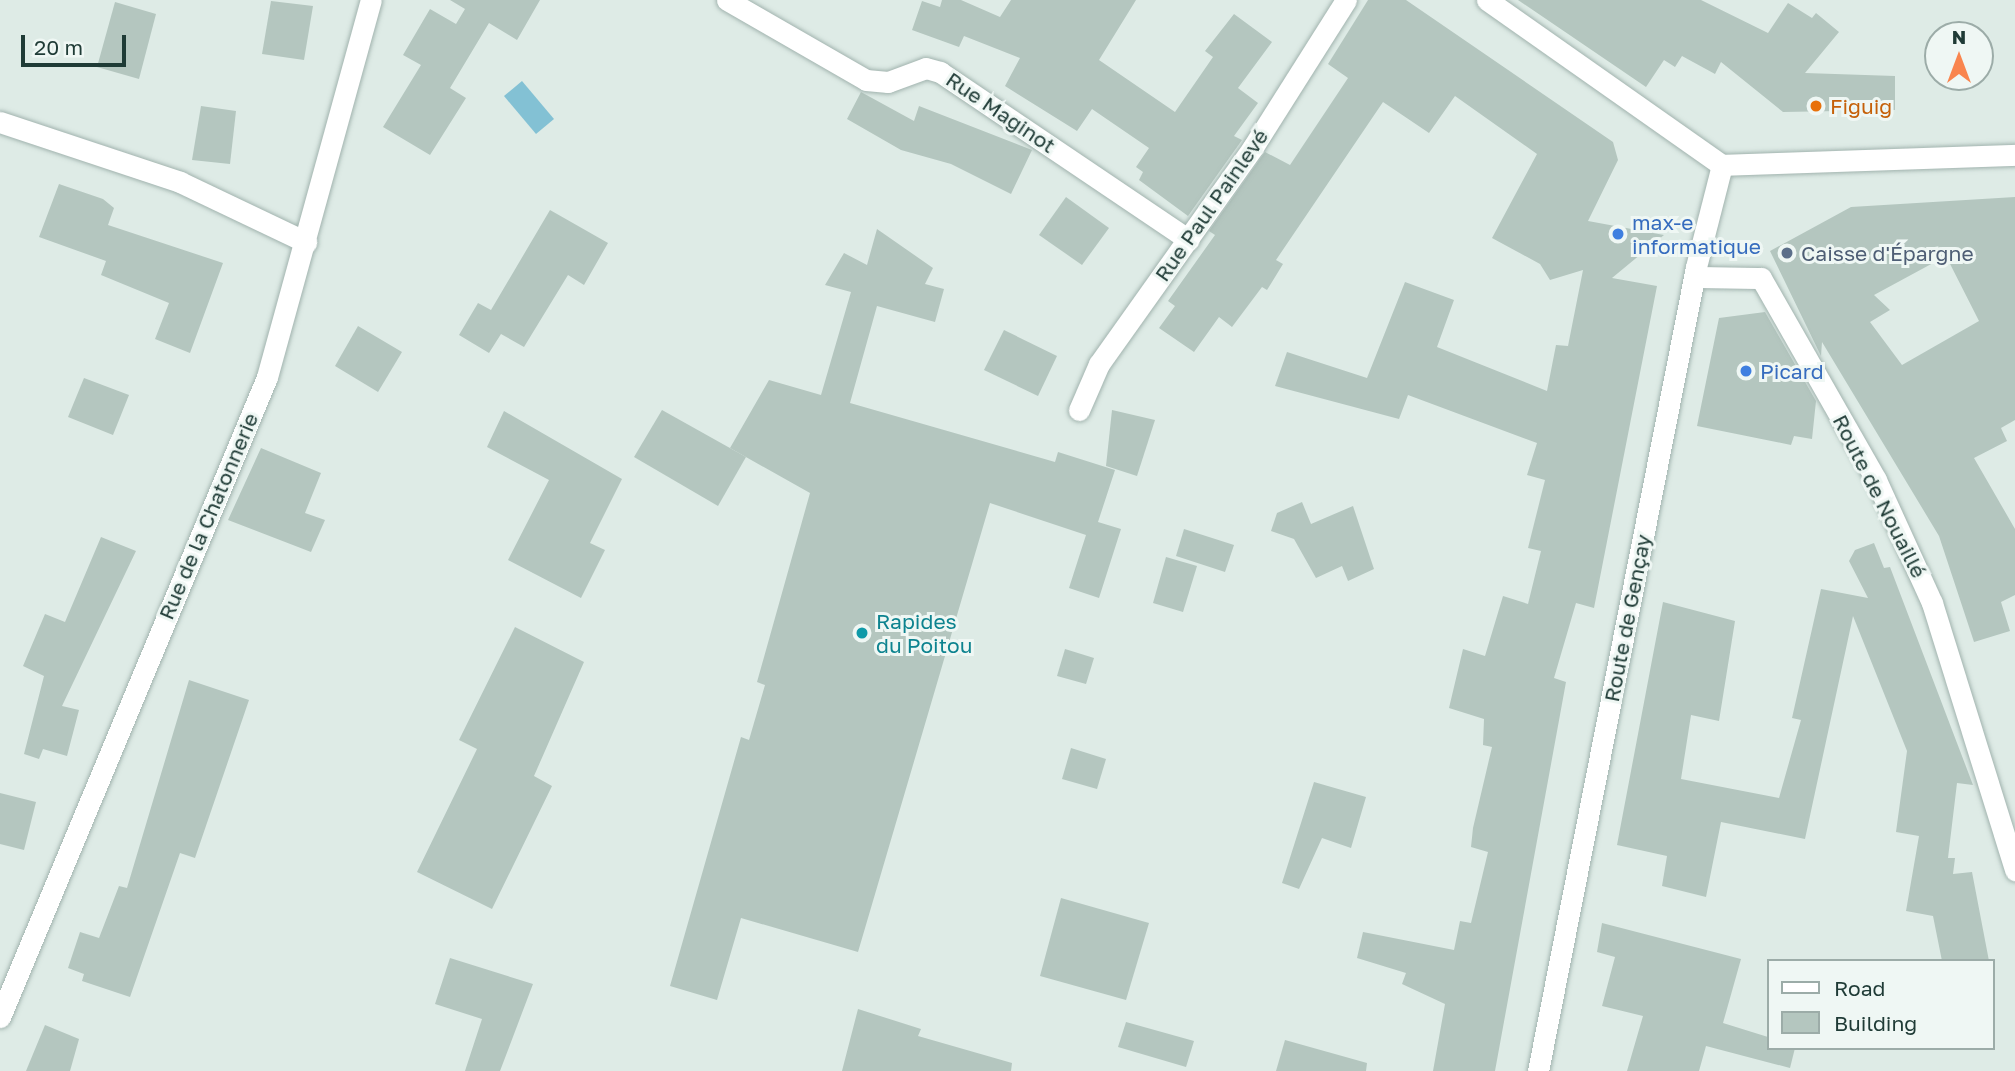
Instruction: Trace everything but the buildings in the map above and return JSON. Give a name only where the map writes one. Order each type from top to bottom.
[{"type":"street","name":"Rue de la Chatonnerie","points":[[0,1017],[267,377],[371,0]]},
{"type":"street","name":"Rue Maginot","points":[[727,0],[866,80],[888,82],[926,68],[940,72],[1189,240]]},
{"type":"street","name":"Rue Paul Painlevé","points":[[1079,410],[1099,364],[1189,240],[1346,0]]},
{"type":"street","points":[[1487,0],[1722,165],[2015,155]]},
{"type":"street","points":[[0,122],[180,182],[306,242]]},
{"type":"street","name":"Route de Gençay","points":[[1538,1071],[1694,277],[1722,165]]},
{"type":"street","name":"Route de Nouaillé","points":[[1694,277],[1761,278],[1875,480],[1932,603],[2015,870]]},
{"type":"water","points":[[522,81],[554,119],[536,134],[504,96]]},
{"type":"place","name":"Figuig","points":[[1816,106]]},
{"type":"place","name":"max-e informatique","points":[[1618,234]]},
{"type":"place","name":"Caisse d'Épargne","points":[[1787,253]]},
{"type":"place","name":"Picard","points":[[1746,371]]},
{"type":"place","name":"Rapides du Poitou","points":[[862,633]]}]
